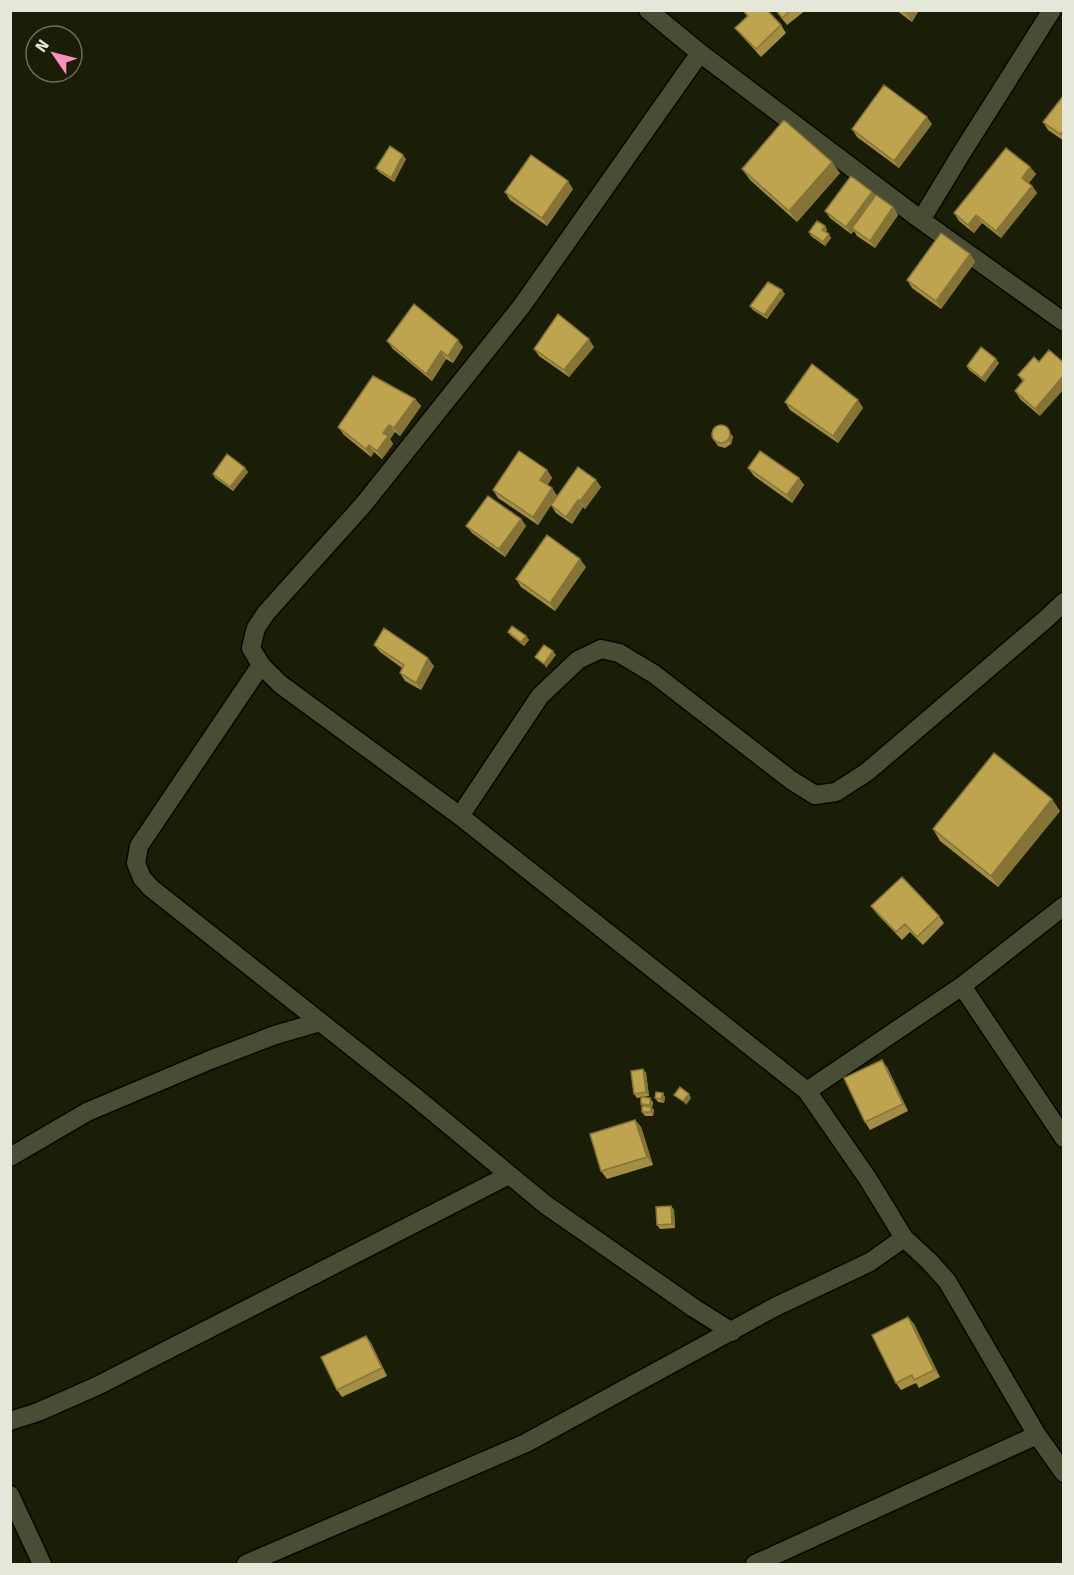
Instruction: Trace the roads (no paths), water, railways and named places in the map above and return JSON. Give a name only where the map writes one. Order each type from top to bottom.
[{"type":"street","points":[[648,10],[700,53],[921,220],[1064,322]]},
{"type":"street","points":[[921,220],[1052,10]]},
{"type":"street","points":[[700,53],[521,307],[363,505],[266,613],[256,628],[251,648],[261,665],[280,684],[460,816],[807,1091],[868,1179],[904,1238],[947,1281],[1037,1435],[1064,1473]]},
{"type":"street","points":[[460,816],[540,696],[578,660],[601,649],[619,653],[654,674],[791,780],[815,795],[836,792],[867,772],[1046,620],[1064,602]]},
{"type":"street","points":[[261,665],[139,846],[136,863],[142,878],[151,888],[414,1096],[555,1212],[732,1332]]},
{"type":"street","points":[[807,1091],[962,986],[1064,906]]},
{"type":"street","points":[[962,986],[1064,1138]]},
{"type":"street","points":[[10,1157],[87,1112],[210,1060],[275,1035],[320,1022]]},
{"type":"street","points":[[10,1421],[38,1412],[97,1386],[509,1175]]},
{"type":"street","points":[[246,1564],[526,1443],[775,1307],[870,1262],[904,1238]]},
{"type":"street","points":[[755,1564],[1037,1435]]},
{"type":"street","points":[[10,1495],[42,1564]]}]
